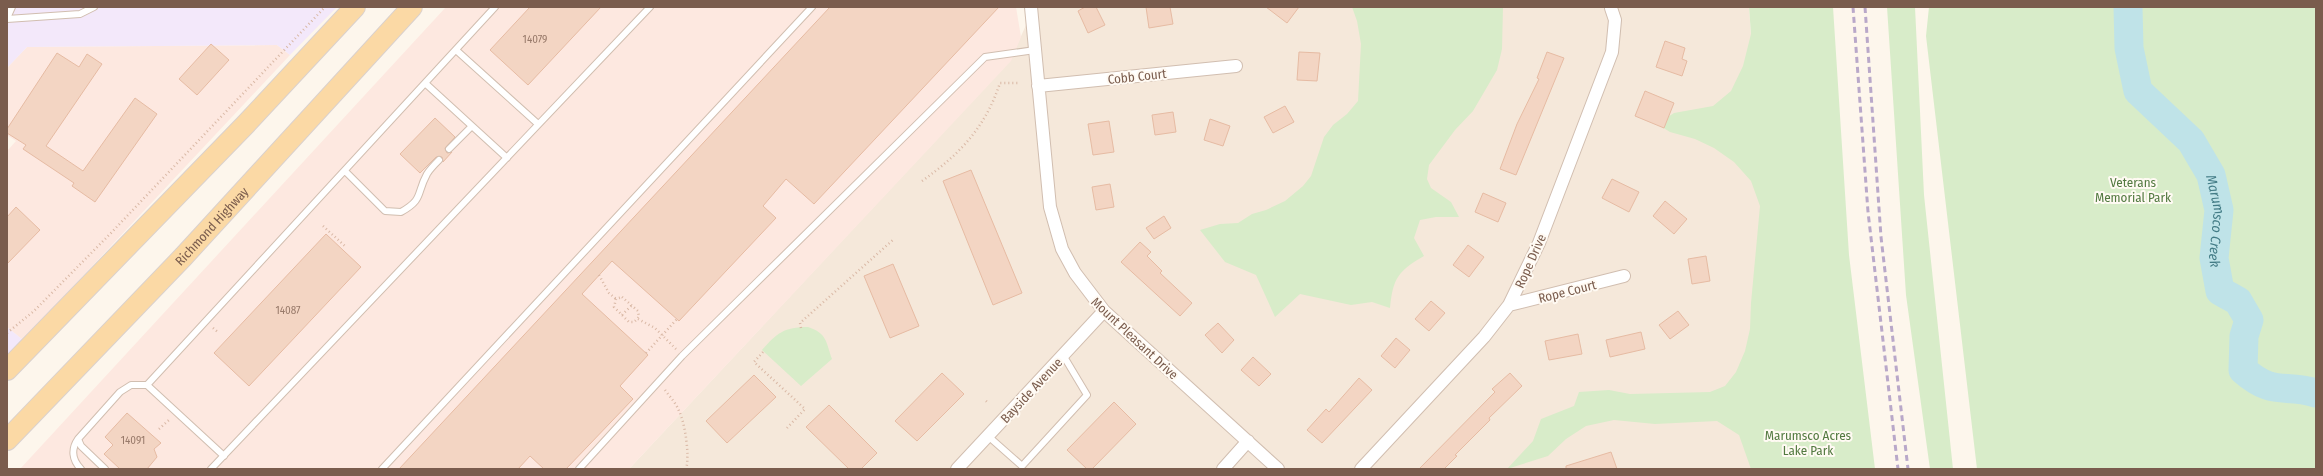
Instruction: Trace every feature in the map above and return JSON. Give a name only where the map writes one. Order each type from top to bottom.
[{"type":"main road","points":[[7,370],[246,124],[355,7]]},
{"type":"main road","name":"Richmond Highway","points":[[7,440],[141,302],[412,7]]},
{"type":"street","name":"Mount Pleasant Drive","points":[[1030,7],[1050,207],[1062,249],[1075,273],[1104,311],[1278,469]]},
{"type":"street","name":"Rope Drive","points":[[1361,469],[1484,338],[1509,306],[1539,243],[1612,52],[1615,20],[1611,8]]},
{"type":"street","name":"Cobb Court","points":[[1038,86],[1236,66]]},
{"type":"street","name":"Rope Court","points":[[1509,306],[1624,276]]},
{"type":"street","name":"Bayside Avenue","points":[[957,469],[1104,311]]},
{"type":"street","points":[[1223,469],[1248,442]]},
{"type":"lane","points":[[12,7],[7,18],[80,14],[94,7]]},
{"type":"lane","points":[[147,385],[495,7]]},
{"type":"lane","points":[[211,469],[650,7]]},
{"type":"lane","points":[[382,469],[812,7]]},
{"type":"lane","points":[[456,50],[538,124]]},
{"type":"lane","points":[[579,469],[682,356],[985,57],[1035,50]]},
{"type":"lane","points":[[425,83],[507,158]]},
{"type":"lane","points":[[449,149],[472,126]]},
{"type":"lane","points":[[345,170],[385,211],[388,213],[401,212],[415,202],[420,196],[427,174],[439,160]]},
{"type":"lane","points":[[988,436],[1023,468],[1087,395],[1063,355]]},
{"type":"lane","points":[[80,469],[73,456],[75,444],[78,439],[120,392],[131,385],[147,385],[224,456]]},
{"type":"lane","points":[[78,439],[81,446],[105,469]]},
{"type":"path","points":[[7,333],[34,311],[111,233],[325,7]]},
{"type":"path","points":[[922,181],[948,163],[972,138],[990,109],[1000,83],[1019,83]]},
{"type":"path","points":[[323,226],[345,246]]},
{"type":"path","points":[[801,328],[800,323],[894,239]]},
{"type":"path","points":[[600,275],[609,293],[616,299]]},
{"type":"path","points":[[616,299],[622,297],[632,305],[638,311],[638,319]]},
{"type":"path","points":[[616,299],[614,307],[622,315],[631,322],[638,319]]},
{"type":"path","points":[[622,315],[632,305]]},
{"type":"path","points":[[638,319],[662,335],[682,356]]},
{"type":"path","points":[[646,353],[677,319]]},
{"type":"path","points":[[763,352],[754,362],[805,409],[786,429]]},
{"type":"path","points":[[660,380],[682,416],[689,459],[686,469]]},
{"type":"shaded area","points":[[7,7],[337,7],[290,55],[277,45],[27,47],[7,68]]},
{"type":"shaded area","points":[[446,7],[1016,7],[1021,37],[1011,61],[629,469],[20,469]]},
{"type":"shaded area","points":[[1034,7],[1749,7],[1763,203],[1790,469],[629,469],[1010,61]]},
{"type":"shaded area","points":[[277,45],[290,55],[23,340],[7,327],[7,151],[16,141],[7,135],[7,68],[27,47]]},
{"type":"shaded area","points":[[7,327],[23,340],[7,355]]},
{"type":"green space","points":[[1352,7],[1503,7],[1502,49],[1497,70],[1473,111],[1455,130],[1429,165],[1427,179],[1431,188],[1451,202],[1459,217],[1436,217],[1420,220],[1414,238],[1424,256],[1408,266],[1398,276],[1393,289],[1390,308],[1372,302],[1351,305],[1300,294],[1275,317],[1256,275],[1225,262],[1200,230],[1220,224],[1238,223],[1252,214],[1266,210],[1285,201],[1303,186],[1311,176],[1324,137],[1333,125],[1347,114],[1358,101],[1361,44],[1357,21]]},
{"type":"green space","name":"Marumsco Acres Lake Park","points":[[1749,7],[1833,7],[1849,255],[1875,469],[1751,469],[1739,435],[1717,421],[1655,424],[1614,420],[1586,426],[1566,439],[1548,456],[1507,469],[1533,441],[1541,419],[1574,406],[1579,392],[1609,390],[1630,394],[1710,392],[1725,386],[1736,372],[1745,351],[1750,329],[1760,206],[1751,181],[1734,162],[1714,148],[1695,139],[1670,132],[1657,124],[1674,113],[1713,106],[1731,91],[1743,66],[1751,34]]},
{"type":"green space","points":[[1887,7],[1915,7],[1924,195],[1953,469],[1930,469],[1906,295]]},
{"type":"green space","name":"Veterans Memorial Park","points":[[1929,7],[2316,7],[2316,469],[1977,469],[1926,36]]},
{"type":"green space","points":[[808,327],[819,332],[825,339],[832,359],[801,386],[762,350],[772,339],[782,332],[793,328]]},
{"type":"building","points":[[530,7],[601,7],[528,85],[490,50]]},
{"type":"building","points":[[830,7],[999,7],[814,204],[786,179],[763,206],[776,218],[679,321],[612,261],[582,294],[648,355],[620,386],[633,399],[566,469],[544,469],[530,456],[518,469],[399,469]]},
{"type":"building","points":[[1085,7],[1096,7],[1105,25],[1088,33],[1078,11]]},
{"type":"building","points":[[1146,7],[1170,7],[1173,24],[1149,28]]},
{"type":"building","points":[[1266,7],[1299,7],[1287,23]]},
{"type":"building","points":[[1665,41],[1685,48],[1682,59],[1687,61],[1682,76],[1656,67]]},
{"type":"building","points":[[211,44],[229,60],[197,95],[179,79]]},
{"type":"building","points":[[1299,52],[1320,53],[1317,81],[1297,80]]},
{"type":"building","points":[[1547,52],[1564,58],[1516,175],[1500,169],[1517,124],[1539,79],[1537,78]]},
{"type":"building","points":[[57,53],[79,67],[87,54],[102,64],[46,146],[83,171],[135,98],[157,114],[95,202],[72,186],[74,183],[23,149],[26,145],[7,133],[7,129]]},
{"type":"building","points":[[1645,91],[1674,103],[1664,128],[1635,116]]},
{"type":"building","points":[[1285,106],[1294,122],[1273,133],[1264,117]]},
{"type":"building","points":[[1173,112],[1176,132],[1155,135],[1152,115]]},
{"type":"building","points":[[435,118],[455,137],[445,148],[447,153],[452,152],[443,162],[442,157],[436,157],[420,173],[400,154]]},
{"type":"building","points":[[1210,119],[1230,126],[1223,146],[1204,140]]},
{"type":"building","points":[[1109,121],[1114,152],[1093,155],[1088,124]]},
{"type":"building","points":[[971,170],[1022,293],[993,305],[943,181]]},
{"type":"building","points":[[1612,179],[1639,192],[1629,212],[1602,198]]},
{"type":"building","points":[[1110,184],[1114,207],[1096,210],[1092,187]]},
{"type":"building","points":[[1483,193],[1506,203],[1498,222],[1475,212]]},
{"type":"building","points":[[1665,201],[1687,219],[1674,234],[1653,216]]},
{"type":"building","points":[[16,207],[40,230],[7,264],[7,217]]},
{"type":"building","points":[[1164,216],[1171,228],[1154,239],[1146,228]]},
{"type":"building","points":[[326,234],[361,267],[249,386],[214,353]]},
{"type":"building","points":[[1140,242],[1151,252],[1147,256],[1162,271],[1160,273],[1192,303],[1180,316],[1121,262]]},
{"type":"building","points":[[1468,245],[1484,257],[1469,277],[1453,265]]},
{"type":"building","points":[[1706,256],[1710,281],[1692,284],[1688,259]]},
{"type":"building","points":[[893,264],[919,326],[890,338],[864,276]]},
{"type":"building","points":[[1431,301],[1445,313],[1429,331],[1415,319]]},
{"type":"building","points":[[1678,311],[1689,325],[1670,339],[1659,325]]},
{"type":"building","points":[[1218,323],[1234,340],[1222,353],[1205,335]]},
{"type":"building","points":[[1641,332],[1645,349],[1610,357],[1606,340]]},
{"type":"building","points":[[1578,334],[1582,354],[1549,360],[1545,341]]},
{"type":"building","points":[[1396,338],[1410,350],[1395,368],[1381,356]]},
{"type":"building","points":[[1253,357],[1271,374],[1259,386],[1241,370]]},
{"type":"building","points":[[942,373],[964,394],[917,441],[895,421]]},
{"type":"building","points":[[1510,373],[1522,386],[1489,418],[1490,420],[1455,455],[1457,456],[1444,469],[1419,469],[1495,392],[1492,389]]},
{"type":"building","points":[[754,375],[776,397],[727,443],[706,421]]},
{"type":"building","points":[[1359,378],[1372,390],[1322,443],[1307,430],[1326,409],[1329,412]]},
{"type":"building","points":[[1114,402],[1136,424],[1092,469],[1087,469],[1067,450]]},
{"type":"building","points":[[829,405],[877,453],[861,469],[849,469],[806,427]]},
{"type":"building","points":[[127,413],[161,443],[154,449],[157,457],[147,469],[120,469],[104,454],[113,445],[105,437]]},
{"type":"building","points":[[1611,452],[1617,469],[1566,469],[1566,466]]},
{"type":"waterway","name":"Marumsco Creek","points":[[2128,7],[2129,48],[2138,91],[2191,141],[2211,175],[2219,210],[2214,258],[2220,291],[2238,301],[2249,320],[2244,336],[2243,370],[2263,384],[2271,387],[2305,390],[2316,393]]},
{"type":"railway","points":[[1853,7],[1868,212],[1898,469]]},
{"type":"railway","points":[[1865,7],[1881,237],[1908,469]]}]
